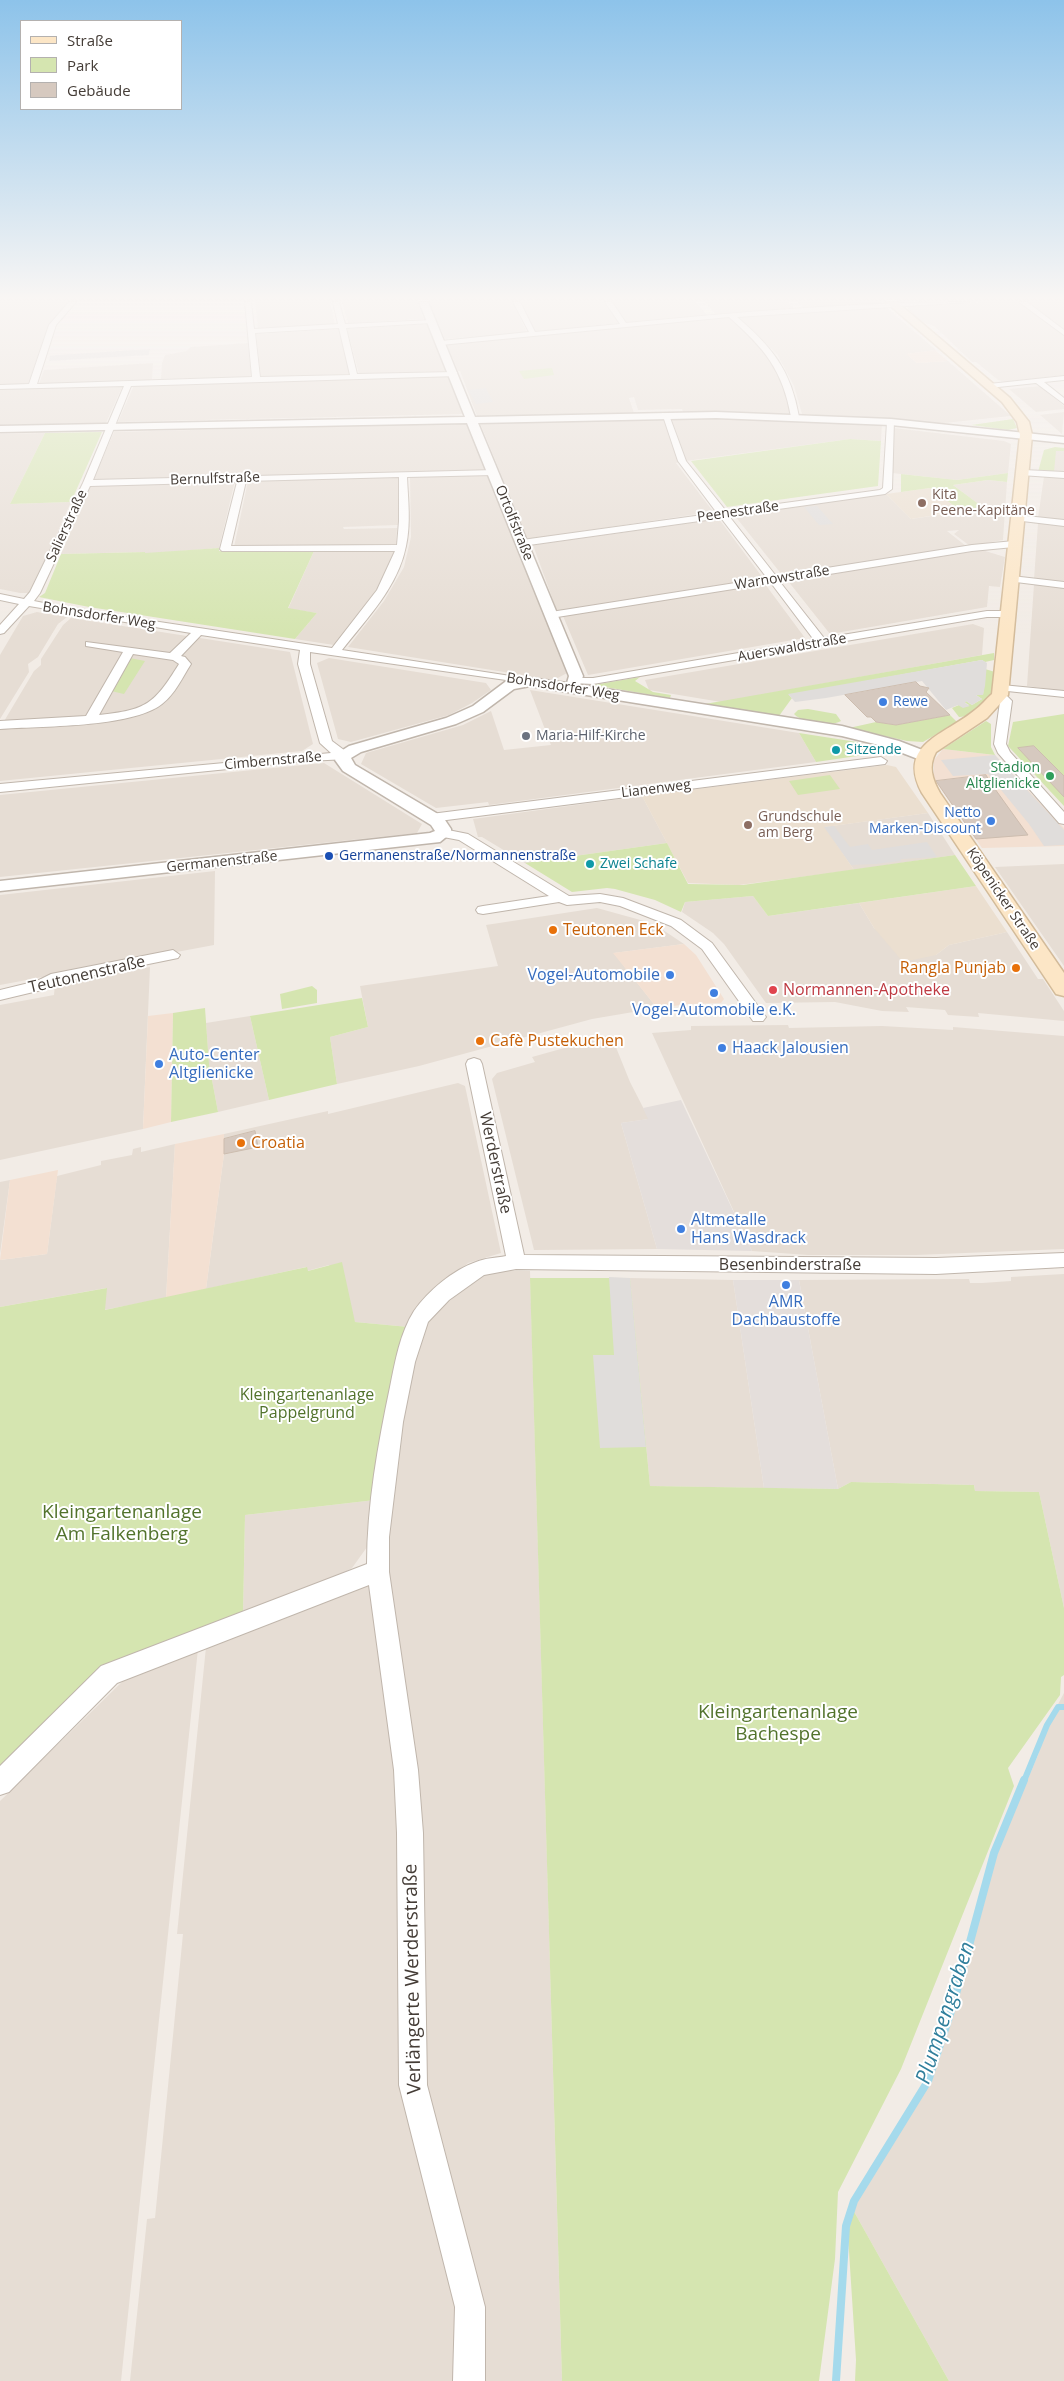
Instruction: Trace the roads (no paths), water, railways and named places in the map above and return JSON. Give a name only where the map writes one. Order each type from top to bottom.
[{"type":"main road","points":[[924,756],[930,748],[981,714],[1001,691],[1017,518],[1024,472],[1032,460],[1031,438],[1016,413]]},
{"type":"main road","name":"Köpenicker Straße","points":[[924,756],[921,767],[928,786],[1064,989]]},
{"type":"street","name":"Salierstraße","points":[[0,631],[35,593],[87,483],[116,413]]},
{"type":"street","name":"Ortolfstraße","points":[[470,413],[576,676],[573,685]]},
{"type":"street","points":[[665,414],[682,461],[775,579],[822,643]]},
{"type":"street","points":[[0,429],[665,414],[795,417],[891,422],[1064,440]]},
{"type":"street","name":"Peenestraße","points":[[522,543],[886,490],[891,422]]},
{"type":"street","points":[[1031,438],[1064,445]]},
{"type":"street","name":"Bernulfstraße","points":[[87,483],[493,472]]},
{"type":"street","points":[[1024,472],[1064,474]]},
{"type":"street","points":[[335,652],[385,586],[401,548],[404,474]]},
{"type":"street","points":[[242,479],[225,549],[401,548]]},
{"type":"street","points":[[1017,518],[1064,524]]},
{"type":"street","name":"Warnowstraße","points":[[551,615],[1006,543],[1014,544]]},
{"type":"street","points":[[1012,580],[1064,585]]},
{"type":"street","name":"Bohnsdorfer Weg","points":[[0,597],[25,603],[199,631],[530,682],[573,685],[842,731],[893,744],[924,756]]},
{"type":"street","name":"Auerswaldstraße","points":[[573,685],[987,614],[1009,614]]},
{"type":"street","points":[[173,657],[199,631]]},
{"type":"street","name":"Bohnsdorfer Weg","points":[[90,644],[173,657]]},
{"type":"street","points":[[307,647],[304,653],[304,664],[326,743],[344,756],[344,764],[431,818],[442,826],[443,833],[463,837],[558,896],[567,900],[600,898],[623,902],[666,917],[686,929],[707,946],[758,1017]]},
{"type":"street","name":"Bohnsdorfer Weg","points":[[91,718],[129,651]]},
{"type":"street","points":[[0,725],[133,713],[156,703],[185,664],[181,659],[173,657]]},
{"type":"street","name":"Cimbernstraße","points":[[0,788],[307,757],[344,756],[355,749],[463,717],[486,704],[510,685],[530,682]]},
{"type":"street","points":[[1064,694],[1001,691],[1006,701],[1000,744],[1004,753],[1064,819]]},
{"type":"street","points":[[981,714],[1004,722]]},
{"type":"street","name":"Lianenweg","points":[[431,818],[881,760]]},
{"type":"street","points":[[459,814],[463,837]]},
{"type":"street","name":"Germanenstraße","points":[[0,886],[428,840],[443,833]]},
{"type":"street","points":[[482,910],[551,900],[558,896]]},
{"type":"street","name":"Teutonenstraße","points":[[0,995],[41,985],[56,978],[173,955]]},
{"type":"street","name":"Werderstraße","points":[[474,1064],[516,1262]]},
{"type":"street","name":"Besenbinderstraße","points":[[516,1262],[936,1266],[1064,1260]]},
{"type":"street","name":"Verlängerte Werderstraße","points":[[470,2381],[470,2307],[413,2085],[410,1843],[406,1770],[378,1572],[378,1537],[393,1422],[413,1335],[421,1317],[442,1294],[480,1268],[516,1262]]},
{"type":"street","points":[[0,1783],[109,1674],[368,1574],[378,1572]]},
{"type":"waterway","name":"Plumpengraben","points":[[1024,1781],[1047,1725],[1058,1707],[1064,1707]]},
{"type":"waterway","name":"Plumpengraben","points":[[836,2381],[846,2226],[854,2201],[928,2081],[953,2005],[994,1853],[1024,1780]]},
{"type":"place","name":"Kita Peene-Kapitäne","points":[[922,503]]},
{"type":"place","name":"Rewe","points":[[883,702]]},
{"type":"place","name":"Maria-Hilf-Kirche","points":[[526,736]]},
{"type":"place","name":"Sitzende","points":[[836,750]]},
{"type":"place","name":"Stadion Altglienicke","points":[[1050,776]]},
{"type":"place","name":"Netto Marken-Discount","points":[[991,821]]},
{"type":"place","name":"Grundschule am Berg","points":[[748,825]]},
{"type":"place","name":"Germanenstraße/Normannenstraße","points":[[329,856]]},
{"type":"place","name":"Zwei Schafe","points":[[590,864]]},
{"type":"place","name":"Teutonen Eck","points":[[553,930]]},
{"type":"place","name":"Rangla Punjab","points":[[1016,968]]},
{"type":"place","name":"Vogel-Automobile","points":[[670,975]]},
{"type":"place","name":"Normannen-Apotheke","points":[[773,990]]},
{"type":"place","name":"Vogel-Automobile e.K.","points":[[714,993]]},
{"type":"place","name":"Cafè Pustekuchen","points":[[480,1041]]},
{"type":"place","name":"Haack Jalousien","points":[[722,1048]]},
{"type":"place","name":"Auto-Center Altglienicke","points":[[159,1064]]},
{"type":"place","name":"Croatia","points":[[241,1143]]},
{"type":"place","name":"Altmetalle Hans Wasdrack","points":[[681,1229]]},
{"type":"place","name":"AMR Dachbaustoffe","points":[[786,1285]]},
{"type":"park label","name":"Kleingartenanlage Pappelgrund","points":[[307,1404]]},
{"type":"park label","name":"Kleingartenanlage Am Falkenberg","points":[[122,1524]]},
{"type":"park label","name":"Kleingartenanlage Bachespe","points":[[778,1724]]}]
